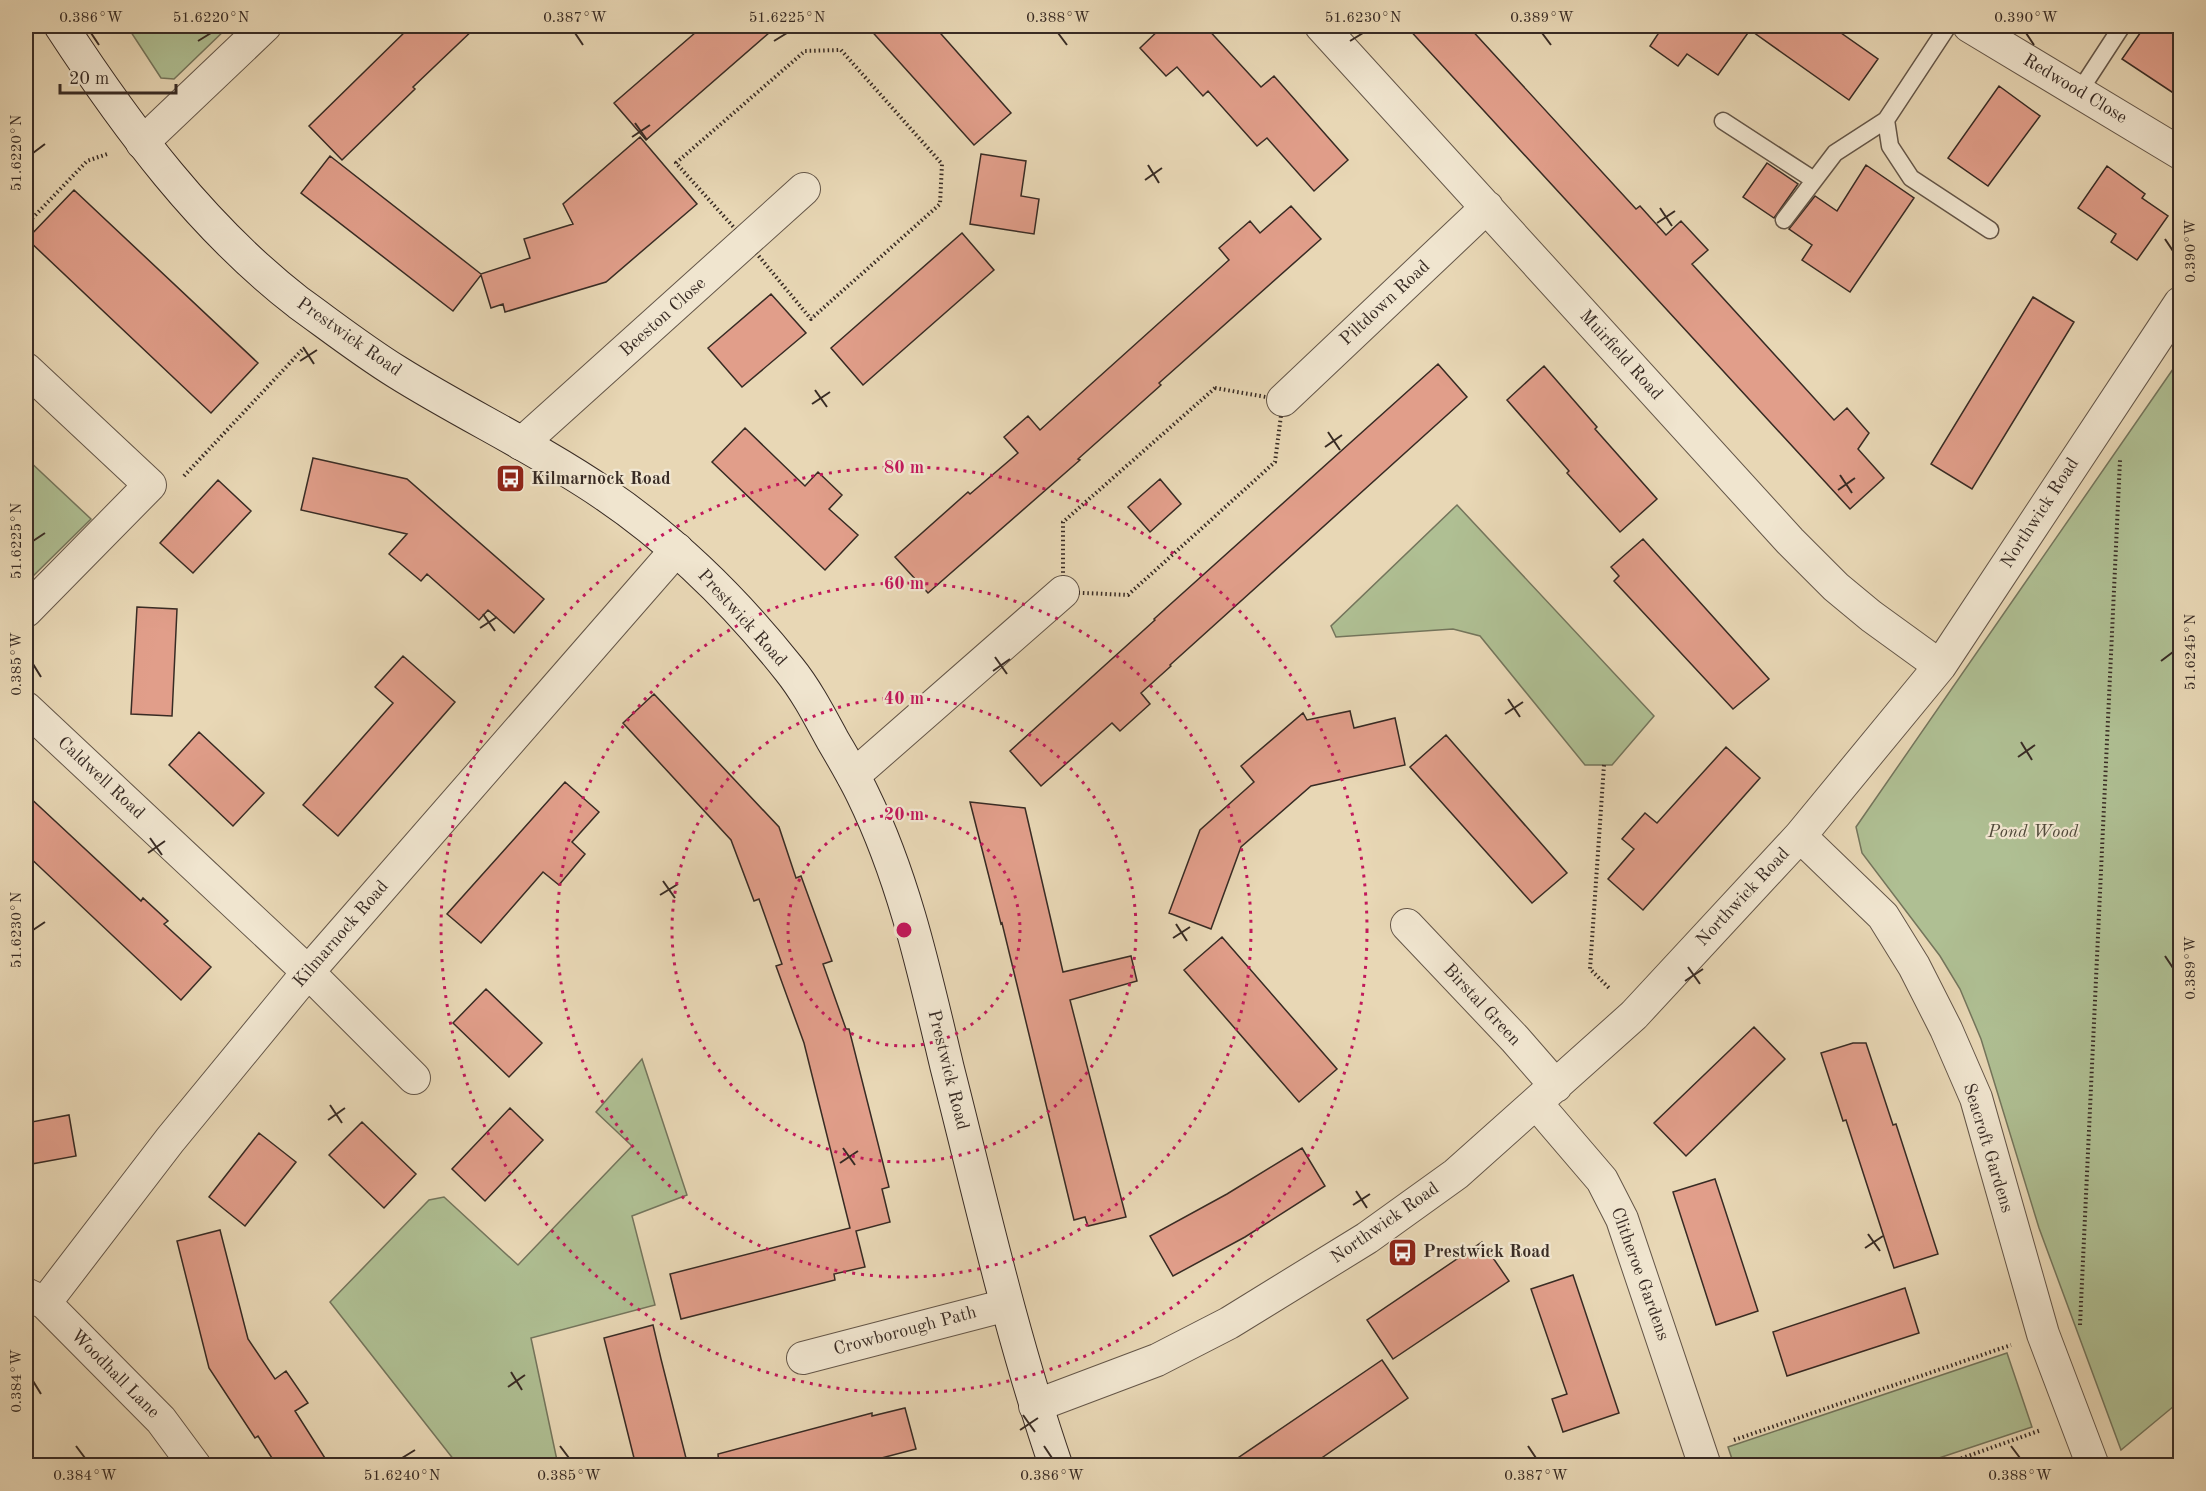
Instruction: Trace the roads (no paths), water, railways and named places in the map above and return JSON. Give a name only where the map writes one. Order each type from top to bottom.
[{"type":"main road","name":"Prestwick Road","points":[[61,26],[142,143],[177,184],[238,248],[296,300],[395,370],[603,493],[677,549],[738,608],[792,673],[865,798],[914,931],[1007,1305],[1035,1406],[1056,1466]]},
{"type":"street","points":[[142,143],[265,26]]},
{"type":"street","name":"Muirfield Road","points":[[1321,26],[1790,541],[1836,587],[1871,616],[1940,666]]},
{"type":"street","name":"Redwood Close","points":[[1969,26],[2181,153]]},
{"type":"street","name":"Beeston Close","points":[[521,444],[804,189]]},
{"type":"street","name":"Piltdown Road","points":[[1284,400],[1487,207]]},
{"type":"street","name":"Northwick Road","points":[[1035,1406],[1157,1360],[1229,1323],[1367,1238],[1456,1174],[1634,1015],[1800,836],[1940,666],[2181,303]]},
{"type":"street","points":[[26,369],[150,485],[26,611]]},
{"type":"street","name":"Kilmarnock Road","points":[[35,1299],[308,972],[677,549]]},
{"type":"street","points":[[853,776],[1063,592]]},
{"type":"street","name":"Caldwell Road","points":[[26,708],[308,972],[414,1078]]},
{"type":"street","name":"Seacroft Gardens","points":[[1800,836],[1883,916],[1914,966],[1946,1029],[1976,1098],[2043,1335],[2093,1466]]},
{"type":"street","name":"Birstal Green","points":[[1407,925],[1515,1039],[1546,1095]]},
{"type":"street","name":"Clitheroe Gardens","points":[[1546,1095],[1581,1153],[1611,1195],[1632,1245],[1702,1458]]},
{"type":"street","name":"Woodhall Lane","points":[[35,1299],[160,1420],[195,1466]]},
{"type":"street","name":"Crowborough Path","points":[[803,1358],[1007,1305]]},
{"type":"lane","points":[[1784,220],[1835,153],[1886,120],[1948,26]]},
{"type":"lane","points":[[2079,92],[2122,26]]},
{"type":"lane","points":[[1886,120],[1890,146],[1911,178],[1990,230]]},
{"type":"lane","points":[[1723,121],[1814,180]]},
{"type":"place","name":"Kilmarnock Road","points":[[510,479]]},
{"type":"place","name":"Prestwick Road","points":[[1402,1252]]},
{"type":"park label","name":"Pond Wood","points":[[2033,832]]}]
